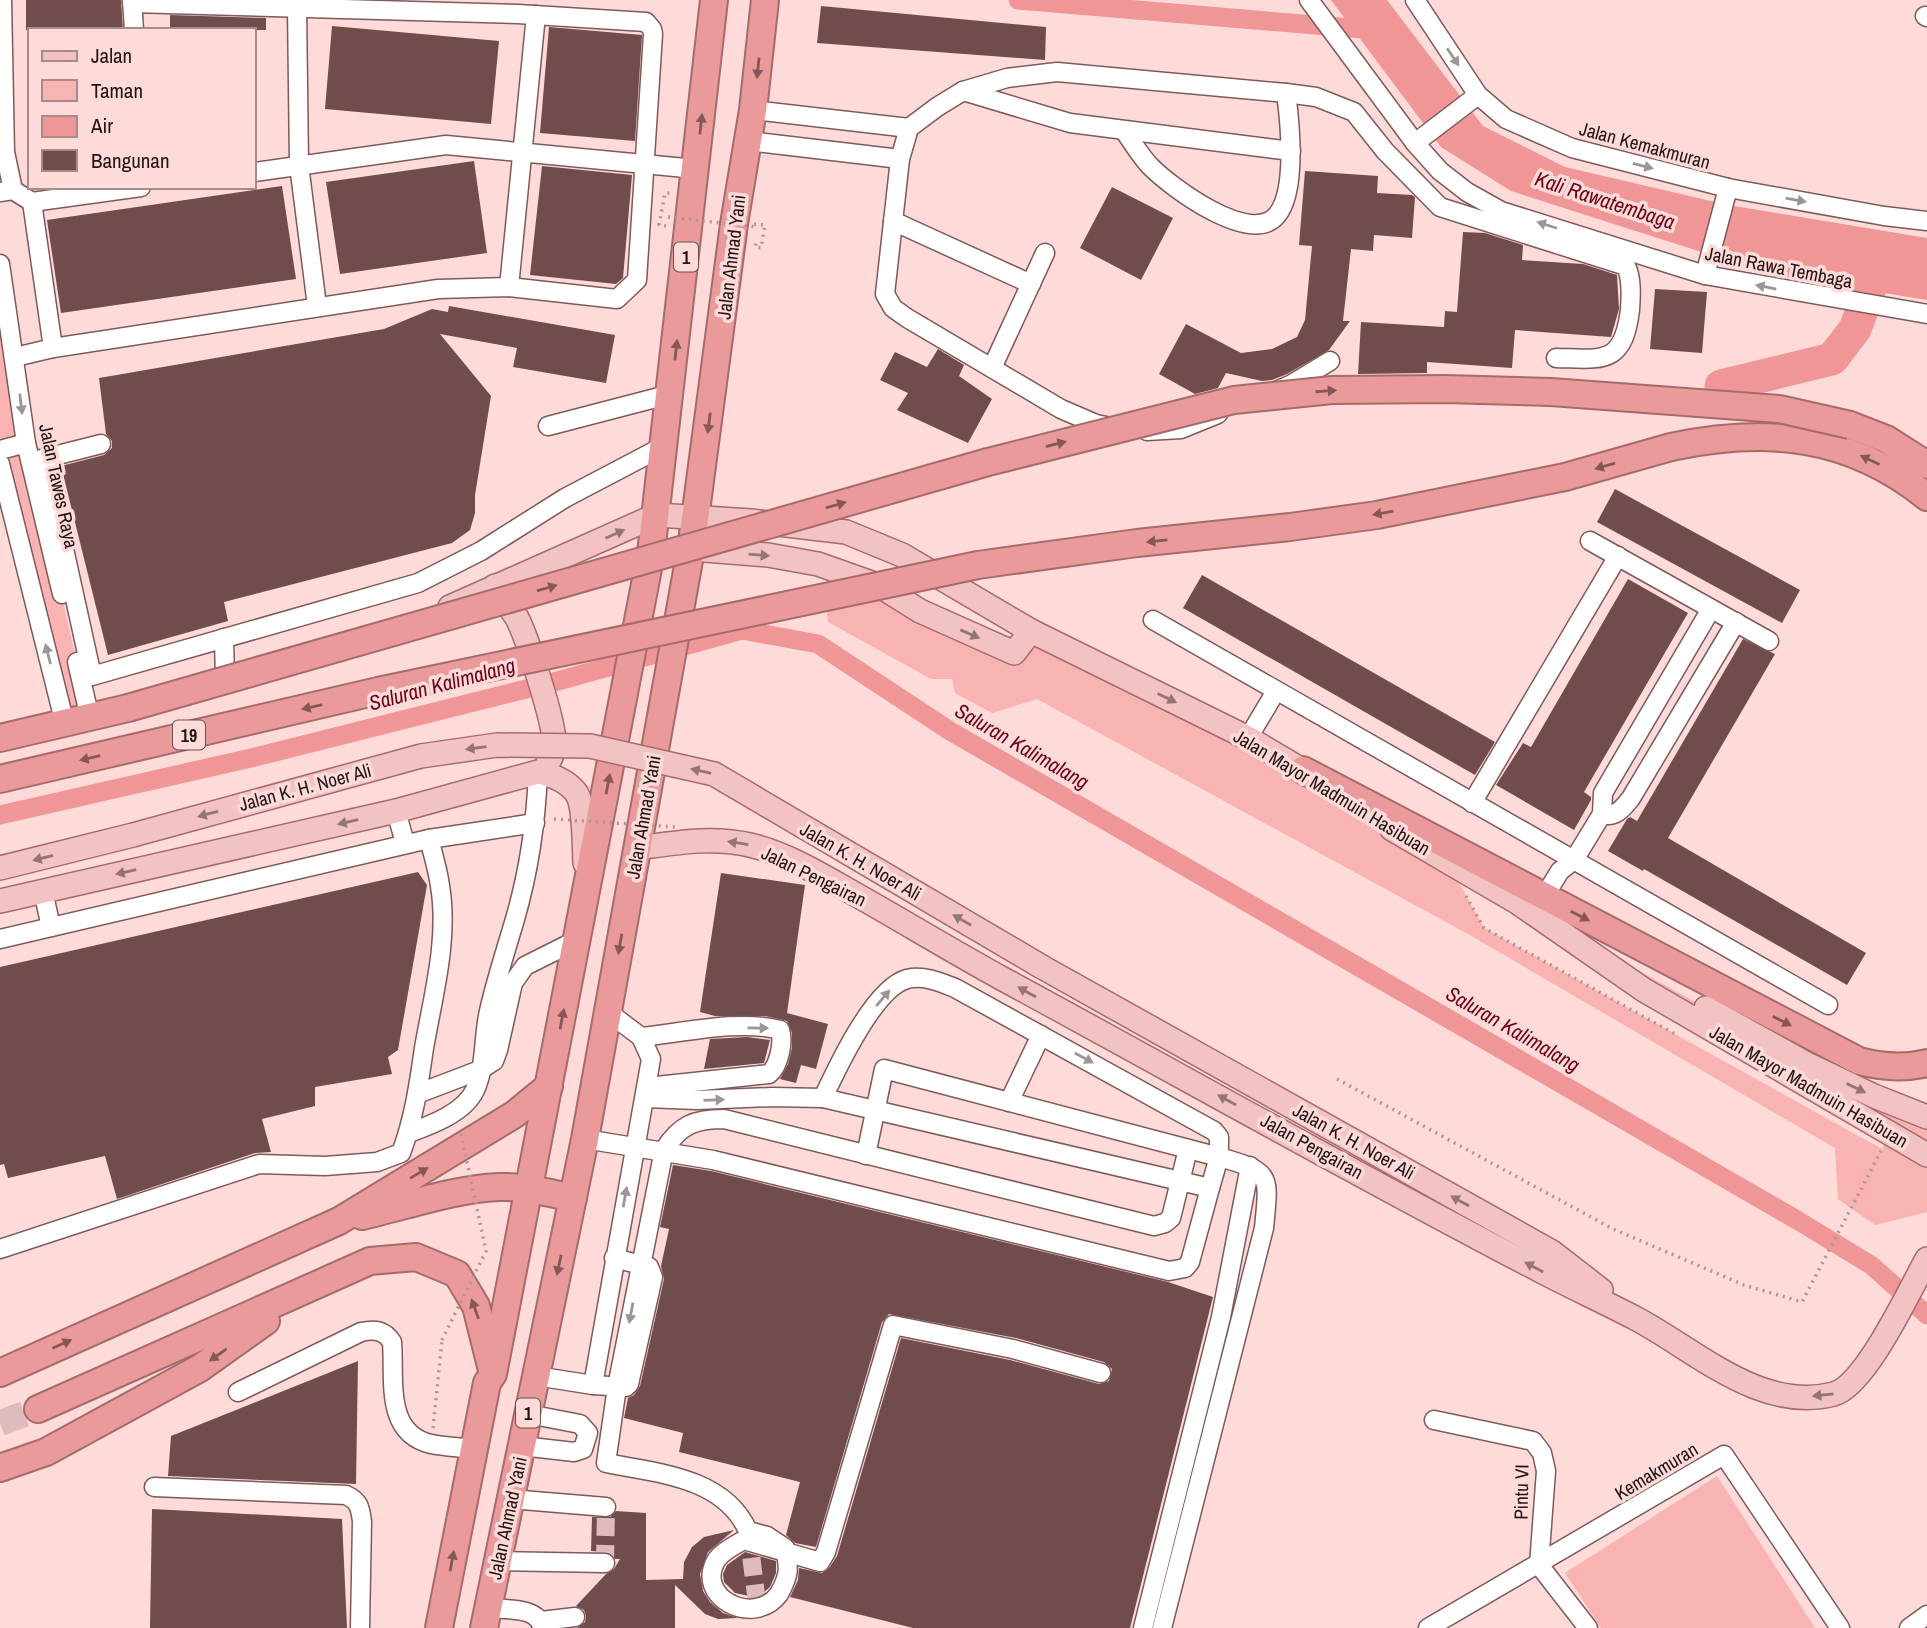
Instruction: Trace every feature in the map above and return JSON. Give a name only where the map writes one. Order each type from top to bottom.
[{"type":"highway","name":"Jalan Ahmad Yani","points":[[439,1628],[487,1383],[493,1374],[651,552],[714,0]]},
{"type":"highway","name":"Jalan Ahmad Yani","points":[[486,1618],[585,1139],[697,517],[734,224],[753,110],[765,0]]},
{"type":"highway","points":[[0,736],[128,708],[988,461],[1234,400],[1332,390],[1445,389],[1550,392],[1779,409],[1850,425],[1886,439],[1927,465]]},
{"type":"highway","points":[[880,586],[978,565],[1377,514],[1565,477],[1705,440],[1741,437],[1809,440],[1844,449],[1874,461],[1909,482],[1927,497]]},
{"type":"highway","name":"19","points":[[0,779],[378,691],[880,586]]},
{"type":"highway","points":[[1303,770],[1532,904],[1859,1061],[1883,1067],[1912,1067],[1927,1063]]},
{"type":"highway","points":[[0,1373],[339,1222],[515,1114],[549,1086]]},
{"type":"highway","points":[[339,1222],[464,1192],[498,1187],[529,1189],[573,1198]]},
{"type":"highway","points":[[38,1409],[370,1261],[416,1257],[457,1274],[476,1306],[493,1374]]},
{"type":"highway","points":[[0,1468],[46,1452],[200,1368],[314,1288]]},
{"type":"main road","name":"Jalan Mayor Madmuin Hasibuan","points":[[657,515],[751,521],[846,532],[902,555],[1031,631],[1248,738],[1303,770]]},
{"type":"main road","points":[[0,736],[225,680],[396,632],[657,515]]},
{"type":"main road","points":[[651,552],[691,549],[768,555],[818,564],[880,586],[919,611],[1014,653],[1031,631]]},
{"type":"main road","points":[[0,901],[547,774],[554,740],[552,727],[530,652],[517,619],[495,586]]},
{"type":"main road","name":"Jalan K. H. Noer Ali","points":[[0,869],[421,756],[497,745],[590,746],[714,774],[1042,967],[1552,1252],[1639,1320]]},
{"type":"main road","name":"Jalan Ahmad Yani","points":[[547,774],[577,795],[584,828],[585,899]]},
{"type":"main road","name":"Jalan Pengairan","points":[[637,848],[719,840],[751,845],[778,854],[1541,1271],[1639,1320],[1744,1383],[1780,1395],[1838,1393],[1857,1378],[1874,1355],[1927,1259]]},
{"type":"main road","name":"Jalan Mayor Madmuin Hasibuan","points":[[1532,904],[1805,1063],[1874,1096],[1927,1117]]},
{"type":"main road","name":"Jalan Mayor Madmuin Hasibuan","points":[[1532,904],[1644,990],[1927,1156]]},
{"type":"street","points":[[2,0],[7,191],[32,202],[126,189]]},
{"type":"street","name":"Jalan Rawa Tembaga","points":[[1309,0],[1376,92],[1419,140],[1440,171],[1467,192],[1501,211],[1706,271],[1833,299],[1927,314]]},
{"type":"street","name":"Jalan Kemakmuran","points":[[1415,0],[1473,99],[1506,119],[1572,148],[1727,192],[1927,221]]},
{"type":"street","points":[[15,357],[53,348],[438,289],[509,287],[617,299],[637,280],[653,34],[650,25],[639,20],[525,10],[132,2],[134,28]]},
{"type":"street","points":[[297,7],[299,165],[317,306]]},
{"type":"street","points":[[509,287],[522,153],[525,10]]},
{"type":"street","points":[[1330,361],[1292,384],[1181,429],[1131,432],[1096,424],[1060,409],[893,308],[885,294],[901,159],[909,128],[963,91],[1007,78],[1057,72],[1316,97],[1354,112],[1385,151],[1440,208],[1626,266],[1629,272],[1631,304],[1627,332],[1618,350],[1599,359],[1556,358]]},
{"type":"street","points":[[963,91],[1070,123],[1291,151]]},
{"type":"street","points":[[1354,112],[1376,92]]},
{"type":"street","points":[[1125,132],[1149,166],[1186,196],[1223,216],[1248,224],[1266,223],[1277,216],[1285,200],[1291,151],[1286,93]]},
{"type":"street","points":[[1419,140],[1473,99]]},
{"type":"street","points":[[753,110],[909,128]]},
{"type":"street","points":[[748,141],[901,159]]},
{"type":"street","points":[[256,172],[446,145],[696,169]]},
{"type":"street","points":[[1706,271],[1727,192]]},
{"type":"street","points":[[32,202],[53,348]]},
{"type":"street","points":[[893,221],[1031,284]]},
{"type":"street","points":[[992,368],[1045,253]]},
{"type":"street","name":"Jalan Tawes Raya","points":[[0,264],[26,443],[38,460],[89,714]]},
{"type":"street","points":[[548,426],[671,394]]},
{"type":"street","points":[[0,450],[26,443]]},
{"type":"street","points":[[102,444],[38,460],[92,676],[418,583],[491,544],[565,498],[664,446]]},
{"type":"street","points":[[0,464],[64,720]]},
{"type":"street","points":[[1590,541],[1769,641]]},
{"type":"street","points":[[1472,803],[1618,556]]},
{"type":"street","points":[[1532,904],[1574,860],[1602,814],[1603,793],[1711,609]]},
{"type":"street","points":[[1153,620],[1828,1005]]},
{"type":"street","points":[[1602,814],[1616,814],[1631,798],[1736,622]]},
{"type":"street","points":[[224,638],[225,680]]},
{"type":"street","points":[[1248,738],[1276,691]]},
{"type":"street","points":[[409,1133],[436,1122],[468,1100],[475,1089],[488,1016],[515,918],[547,774]]},
{"type":"street","points":[[396,811],[405,843]]},
{"type":"street","points":[[0,939],[405,843],[535,823]]},
{"type":"street","points":[[0,1249],[259,1164],[325,1166],[377,1162],[401,1153],[409,1133],[417,1094],[442,938],[441,888],[429,839]]},
{"type":"street","points":[[43,891],[51,927]]},
{"type":"street","points":[[417,1094],[489,1066],[498,1050],[513,983],[518,973],[525,966],[577,940]]},
{"type":"street","points":[[585,1139],[713,1160],[1169,1271],[1185,1268],[1190,1262],[1219,1157],[1219,1138],[1214,1131],[955,988],[930,978],[907,979],[886,991],[841,1058],[823,1098]]},
{"type":"street","points":[[593,1385],[651,1059],[641,1037],[608,1012]]},
{"type":"street","points":[[641,1037],[760,1027],[780,1030],[782,1033],[773,1070],[769,1074],[646,1092]]},
{"type":"street","points":[[1009,1102],[1041,1035]]},
{"type":"street","points":[[866,1155],[884,1069],[1250,1166],[1261,1173],[1268,1184],[1264,1228],[1162,1628]]},
{"type":"street","points":[[646,1092],[697,1100],[823,1098],[1210,1188]]},
{"type":"street","points":[[640,1265],[664,1150],[673,1135],[687,1125],[705,1119],[724,1119],[1154,1226],[1166,1223],[1171,1218],[1188,1149]]},
{"type":"street","points":[[1143,1628],[1221,1317],[1250,1166]]},
{"type":"street","points":[[536,1376],[617,1387],[626,1387],[632,1381],[653,1278],[649,1267],[614,1258]]},
{"type":"street","points":[[520,1452],[606,1463],[668,1475],[702,1485],[722,1497],[740,1513],[748,1531],[766,1536],[785,1548],[787,1560],[790,1571],[774,1604],[762,1613],[745,1616],[732,1611],[719,1600],[713,1585],[713,1572],[718,1558],[744,1540],[765,1546],[776,1549],[787,1552],[820,1562],[826,1552],[893,1325],[1013,1349],[1101,1373]]},
{"type":"street","points":[[238,1392],[361,1332],[380,1331],[387,1335],[391,1342],[396,1415],[402,1426],[418,1439],[431,1444],[474,1449]]},
{"type":"street","points":[[606,1463],[617,1387]]},
{"type":"street","points":[[520,1452],[574,1452],[583,1449],[586,1444],[588,1433],[580,1424],[528,1414]]},
{"type":"street","name":"Pintu VI","points":[[1434,1420],[1533,1441],[1542,1453],[1546,1471],[1539,1565]]},
{"type":"street","name":"Kemakmuran","points":[[1437,1626],[1724,1455],[1840,1628]]},
{"type":"street","points":[[155,1487],[346,1495],[356,1500],[362,1521],[360,1628]]},
{"type":"street","points":[[510,1499],[606,1507]]},
{"type":"street","points":[[498,1561],[605,1563]]},
{"type":"street","points":[[1539,1565],[1588,1628]]},
{"type":"street","points":[[486,1618],[531,1612],[541,1625],[575,1617]]},
{"type":"street","points":[[1909,1628],[1927,1615]]},
{"type":"path","points":[[660,225],[665,193],[672,193]]},
{"type":"path","points":[[670,205],[668,217],[757,227],[755,247],[761,248],[765,225]]},
{"type":"path","points":[[554,819],[675,827]]},
{"type":"path","points":[[1466,894],[1484,928],[1677,1035]]},
{"type":"path","points":[[1337,1079],[1613,1229],[1744,1285],[1802,1302],[1882,1149]]},
{"type":"path","points":[[431,1444],[442,1340],[486,1251],[461,1134]]},
{"type":"green space","points":[[0,264],[26,443],[89,714],[64,720],[0,464]]},
{"type":"green space","points":[[880,586],[1013,653],[1031,631],[1447,861],[1484,928],[1882,1149],[1891,1134],[1644,990],[1625,963],[1805,1063],[1927,1117],[1927,1212],[1875,1225],[1838,1199],[1835,1148],[1468,934],[1037,699],[992,713],[955,693],[952,679],[931,679],[828,622],[825,597]]},
{"type":"green space","points":[[1717,1476],[1815,1628],[1601,1628],[1565,1573]]},
{"type":"water","name":"Kali Rawatembaga","points":[[1331,0],[1387,0],[1483,126],[1565,167],[1728,205],[1927,238],[1927,300],[1770,274],[1511,191],[1441,147]]},
{"type":"building","points":[[26,0],[121,0],[123,28],[26,30]]},
{"type":"building","points":[[821,6],[1046,27],[1045,60],[817,43]]},
{"type":"building","points":[[170,15],[266,18],[266,30],[170,28]]},
{"type":"building","points":[[332,26],[499,41],[491,124],[325,109]]},
{"type":"building","points":[[549,27],[642,35],[635,141],[540,133]]},
{"type":"building","points":[[474,161],[487,253],[340,274],[326,182]]},
{"type":"building","points":[[542,166],[632,175],[623,278],[616,284],[530,275]]},
{"type":"building","points":[[1305,171],[1378,176],[1377,193],[1412,195],[1415,197],[1412,238],[1374,235],[1373,251],[1351,249],[1343,321],[1350,321],[1329,350],[1287,374],[1262,381],[1226,373],[1218,388],[1195,394],[1159,374],[1186,324],[1241,353],[1272,349],[1297,337],[1305,320],[1312,246],[1299,245]]},
{"type":"building","points":[[282,186],[296,279],[61,313],[47,220]]},
{"type":"building","points":[[1112,187],[1173,218],[1141,280],[1080,248]]},
{"type":"building","points":[[1463,232],[1485,233],[1523,245],[1522,260],[1583,264],[1617,275],[1619,309],[1611,337],[1515,330],[1512,368],[1427,362],[1427,373],[1358,374],[1361,322],[1444,327],[1445,311],[1457,312]]},
{"type":"building","points":[[1655,289],[1707,292],[1702,353],[1650,349]]},
{"type":"building","points":[[449,306],[615,335],[606,383],[513,367],[517,348],[440,334],[491,396],[475,495],[475,513],[470,530],[452,543],[224,602],[228,621],[108,655],[61,466],[104,455],[112,448],[112,441],[106,434],[99,378],[384,329],[432,309],[448,312]]},
{"type":"building","points":[[938,349],[964,365],[959,376],[992,399],[968,443],[897,410],[908,393],[880,380],[895,352],[927,367]]},
{"type":"building","points":[[1615,489],[1800,590],[1782,623],[1597,522]]},
{"type":"building","points":[[1202,575],[1495,742],[1475,775],[1183,608]]},
{"type":"building","points":[[1628,579],[1688,613],[1584,792],[1591,800],[1574,830],[1496,785],[1523,743],[1531,747]]},
{"type":"building","points":[[1743,639],[1775,654],[1668,838],[1866,953],[1847,985],[1608,851],[1627,819],[1630,817],[1637,821]]},
{"type":"building","points":[[418,872],[427,885],[398,1050],[388,1057],[392,1074],[315,1087],[315,1106],[262,1119],[271,1152],[255,1153],[117,1199],[105,1156],[8,1178],[4,1164],[0,1165],[0,967]]},
{"type":"building","points":[[721,873],[805,885],[787,1013],[828,1024],[816,1069],[801,1065],[796,1083],[780,1079],[792,1048],[792,1033],[787,1021],[765,1016],[715,1016],[700,1012]]},
{"type":"building","points":[[747,1037],[770,1040],[764,1063],[704,1069],[710,1039]]},
{"type":"building","points":[[673,1165],[711,1171],[1168,1282],[1213,1297],[1130,1628],[913,1628],[790,1597],[798,1580],[799,1568],[822,1573],[837,1556],[901,1338],[1010,1360],[1099,1384],[1109,1381],[1112,1369],[1104,1362],[1016,1338],[889,1314],[882,1322],[816,1547],[795,1543],[786,1535],[800,1482],[679,1452],[683,1433],[624,1418],[628,1398],[634,1395],[640,1386],[664,1279],[661,1266],[669,1229],[660,1227]]},
{"type":"building","points":[[358,1361],[356,1484],[168,1476],[171,1436]]},
{"type":"building","points":[[152,1509],[342,1519],[347,1628],[150,1628]]},
{"type":"building","points":[[616,1511],[646,1513],[646,1580],[683,1579],[684,1562],[692,1547],[704,1537],[734,1530],[708,1552],[700,1574],[703,1591],[710,1602],[723,1613],[738,1618],[718,1619],[705,1614],[675,1585],[675,1628],[577,1628],[585,1622],[586,1616],[584,1610],[576,1606],[614,1569],[620,1559],[615,1559],[606,1552],[591,1551],[592,1517],[610,1517]]},
{"type":"building","points":[[745,1552],[776,1561],[776,1573],[770,1587],[754,1597],[735,1593],[724,1582],[723,1574],[727,1565]]},
{"type":"waterway","points":[[1018,0],[1375,30]]},
{"type":"waterway","points":[[1721,386],[1832,359],[1855,329],[1880,261]]},
{"type":"waterway","name":"Saluran Kalimalang","points":[[0,815],[251,758],[554,682],[742,630],[818,644],[950,731],[1797,1220],[1871,1265],[1927,1315]]},
{"type":"tunnel","points":[[0,1423],[38,1409]]},
{"type":"tunnel","points":[[605,1563],[606,1507]]},
{"type":"tunnel","points":[[748,1531],[758,1611]]}]
